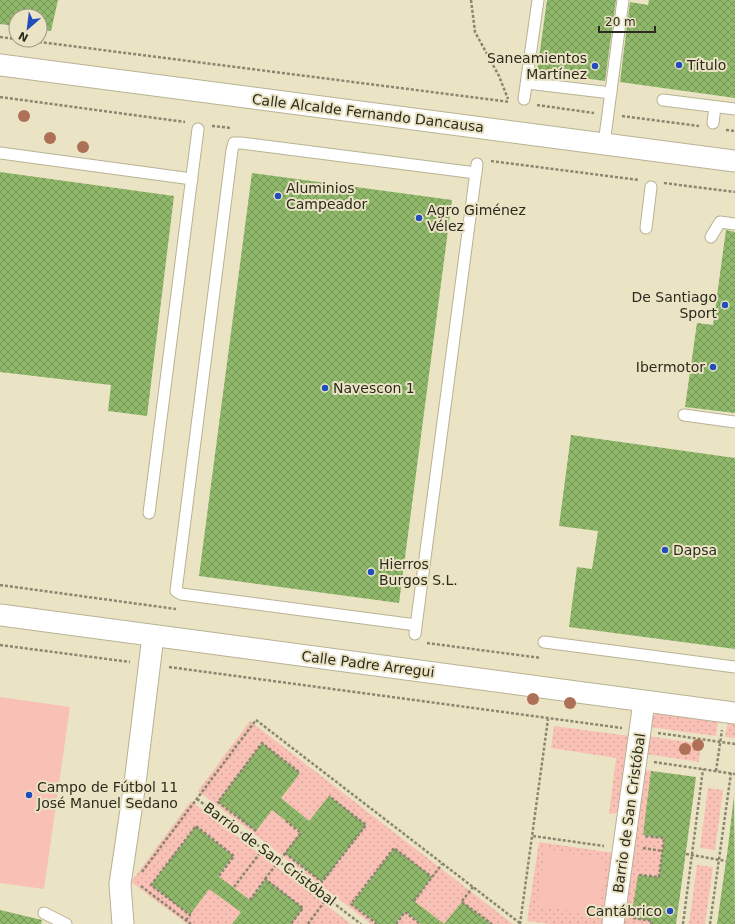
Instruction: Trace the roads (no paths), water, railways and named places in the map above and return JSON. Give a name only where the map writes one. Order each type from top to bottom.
[{"type":"street","name":"Calle Alcalde Fernando Dancausa","points":[[0,65],[735,162]]},
{"type":"street","name":"Calle Padre Arregui","points":[[0,615],[735,713]]},
{"type":"street","points":[[123,924],[120,884],[153,636]]},
{"type":"street","name":"Barrio de San Cristóbal","points":[[613,924],[644,702]]},
{"type":"lane","points":[[524,102],[538,0]]},
{"type":"lane","points":[[604,144],[623,0]]},
{"type":"lane","points":[[526,83],[611,94]]},
{"type":"lane","points":[[663,100],[735,109]]},
{"type":"lane","points":[[712,126],[715,107]]},
{"type":"lane","points":[[149,513],[198,129]]},
{"type":"lane","points":[[234,143],[477,169],[416,630],[181,594],[176,591],[234,143]]},
{"type":"lane","points":[[0,153],[192,179]]},
{"type":"lane","points":[[646,228],[655,185]]},
{"type":"lane","points":[[711,238],[720,222],[735,224]]},
{"type":"lane","points":[[684,415],[735,422]]},
{"type":"lane","points":[[544,642],[650,660],[735,667]]},
{"type":"lane","points":[[44,913],[66,924]]},
{"type":"place","name":"Título","points":[[679,65]]},
{"type":"place","name":"Saneamientos Martínez","points":[[595,66]]},
{"type":"place","name":"Aluminios Campeador","points":[[278,196]]},
{"type":"place","name":"Agro Giménez Vélez","points":[[419,218]]},
{"type":"place","name":"De Santiago Sport","points":[[725,305]]},
{"type":"place","name":"Ibermotor","points":[[713,367]]},
{"type":"place","name":"Navescon 1","points":[[325,388]]},
{"type":"place","name":"Dapsa","points":[[665,550]]},
{"type":"place","name":"Hierros Burgos S.L.","points":[[371,572]]},
{"type":"place","name":"Campo de Fútbol 11 José Manuel Sedano","points":[[29,795]]},
{"type":"place","name":"Cantábrico","points":[[670,911]]}]
